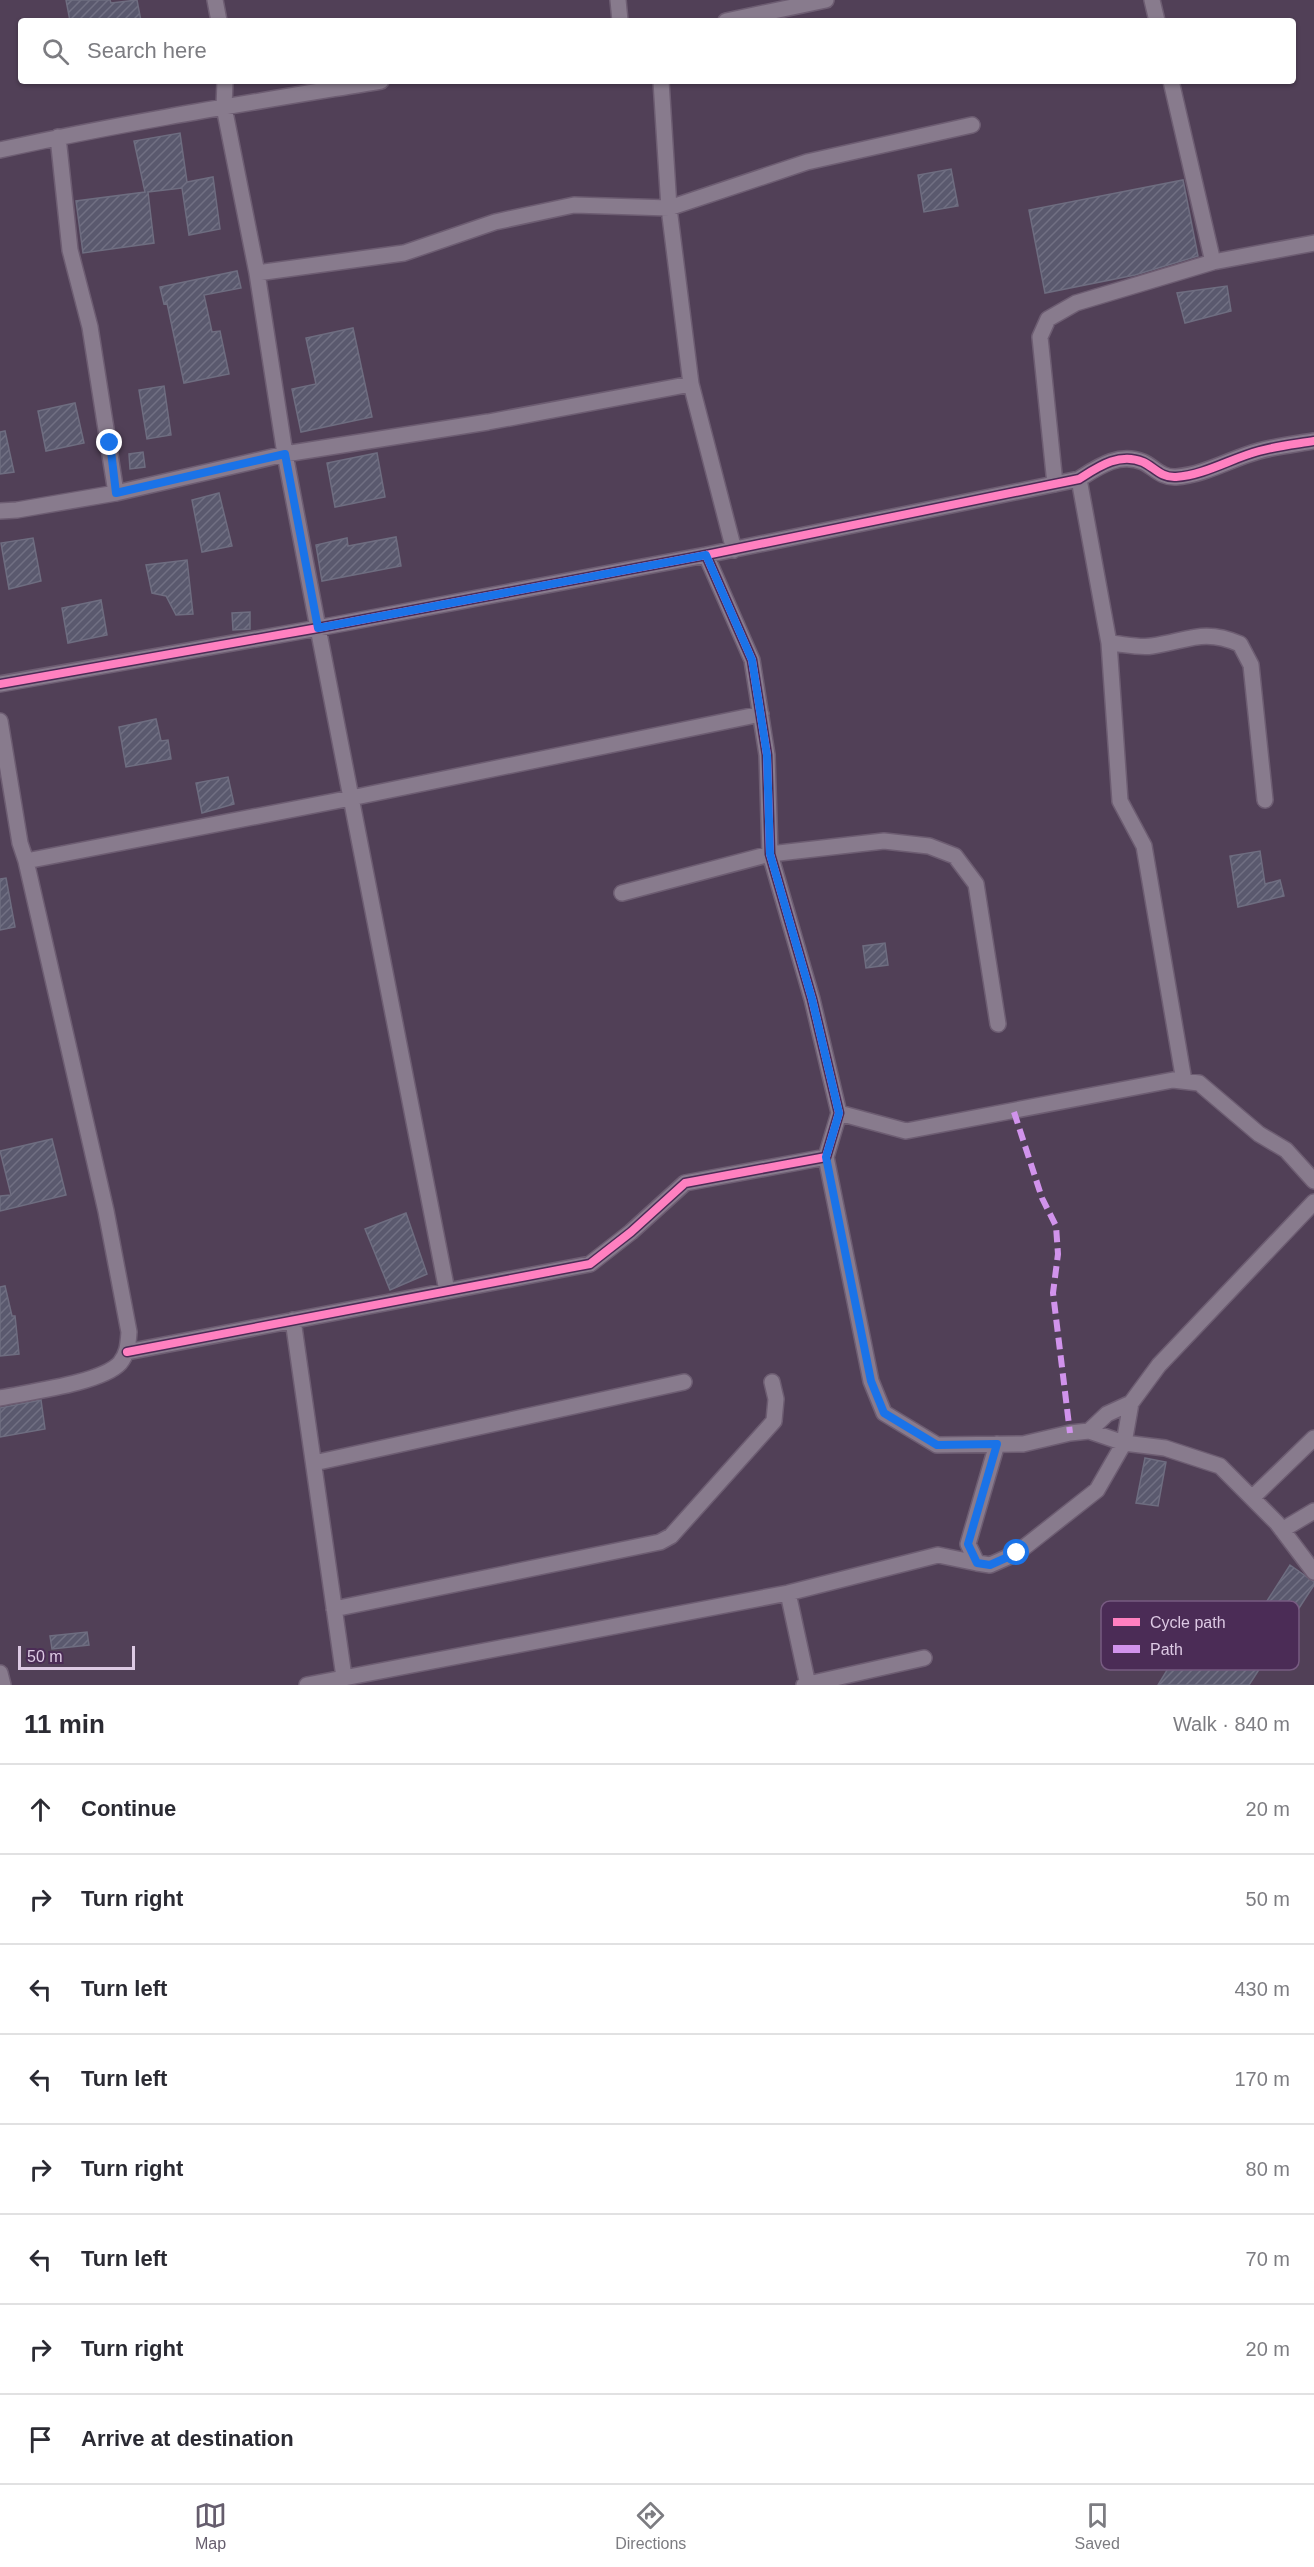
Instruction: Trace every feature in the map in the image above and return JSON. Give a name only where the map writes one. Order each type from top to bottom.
[{"type":"street","points":[[215,0],[218,18]]},
{"type":"street","points":[[618,0],[620,18]]},
{"type":"street","points":[[740,18],[826,0]]},
{"type":"street","points":[[1152,0],[1156,18]]},
{"type":"street","points":[[225,84],[224,107],[257,273],[285,454],[447,1291]]},
{"type":"street","points":[[0,150],[58,137],[363,84]]},
{"type":"street","points":[[661,84],[669,208],[691,384],[734,550]]},
{"type":"street","points":[[1172,84],[1213,262]]},
{"type":"street","points":[[257,273],[404,253],[495,222],[574,205],[669,208],[807,162],[972,125]]},
{"type":"street","points":[[58,137],[70,250],[90,327],[116,493]]},
{"type":"street","points":[[1055,484],[1040,337],[1048,319],[1076,303],[1213,262],[1314,243]]},
{"type":"street","points":[[0,511],[116,493],[285,454],[488,422],[691,384]]},
{"type":"street","points":[[0,684],[318,628],[734,550],[1079,479],[1107,461],[1125,459],[1143,462],[1156,472],[1174,477],[1211,468],[1259,451],[1314,441]]},
{"type":"street","points":[[1079,479],[1109,643],[1120,801],[1144,846],[1184,1081]]},
{"type":"street","points":[[706,555],[752,660],[767,755],[770,854],[812,999],[839,1113],[826,1157],[871,1381],[884,1413],[937,1445],[1023,1444],[1089,1431],[1124,1443],[1165,1448],[1220,1466],[1282,1530],[1314,1572]]},
{"type":"street","points":[[1109,643],[1150,646],[1191,636],[1222,636],[1240,644],[1251,666],[1265,800]]},
{"type":"street","points":[[26,861],[351,798],[761,714]]},
{"type":"street","points":[[0,721],[20,843],[106,1211],[129,1332],[128,1352],[119,1364],[97,1377],[0,1398]]},
{"type":"street","points":[[622,893],[770,854],[884,841],[929,846],[955,856],[976,884],[998,1024]]},
{"type":"street","points":[[839,1113],[906,1131],[1173,1080],[1199,1083],[1259,1134],[1286,1150],[1314,1181]]},
{"type":"street","points":[[128,1352],[590,1264],[631,1232],[685,1183],[826,1157]]},
{"type":"street","points":[[307,1685],[351,1679],[788,1593],[938,1555],[990,1565],[1017,1553],[1096,1490],[1124,1443],[1131,1403],[1159,1365],[1314,1202]]},
{"type":"street","points":[[293,1320],[334,1609],[351,1679]]},
{"type":"street","points":[[314,1463],[684,1382]]},
{"type":"street","points":[[334,1609],[660,1542],[671,1536],[774,1421],[776,1399],[772,1382]]},
{"type":"street","points":[[1089,1431],[1107,1414],[1131,1403]]},
{"type":"street","points":[[1252,1498],[1314,1438]]},
{"type":"street","points":[[977,1563],[968,1544],[997,1444]]},
{"type":"street","points":[[1282,1530],[1314,1511]]},
{"type":"street","points":[[788,1593],[807,1685],[924,1658]]},
{"type":"street","points":[[0,1673],[3,1685]]},
{"type":"building","points":[[66,0],[110,0],[111,3],[137,0],[140,18],[69,18]]},
{"type":"building","points":[[180,133],[187,182],[213,177],[220,229],[189,235],[182,188],[148,192],[154,243],[83,253],[76,201],[145,192],[134,141]]},
{"type":"building","points":[[951,169],[958,206],[924,212],[918,175]]},
{"type":"building","points":[[1183,180],[1198,256],[1135,275],[1045,293],[1029,210]]},
{"type":"building","points":[[237,271],[241,288],[204,295],[212,332],[220,331],[229,374],[184,383],[167,303],[164,304],[160,287]]},
{"type":"building","points":[[1227,286],[1231,311],[1185,323],[1177,293]]},
{"type":"building","points":[[353,328],[372,417],[301,432],[292,389],[316,384],[306,338]]},
{"type":"building","points":[[164,386],[171,435],[147,439],[139,390]]},
{"type":"building","points":[[75,403],[84,443],[46,451],[38,411]]},
{"type":"building","points":[[5,431],[14,472],[0,474],[0,432]]},
{"type":"building","points":[[143,452],[145,467],[130,469],[129,454]]},
{"type":"building","points":[[377,453],[385,497],[335,507],[327,463]]},
{"type":"building","points":[[219,493],[232,546],[202,552],[192,500]]},
{"type":"building","points":[[396,537],[401,566],[322,581],[316,545],[347,538],[348,546]]},
{"type":"building","points":[[33,538],[41,581],[9,589],[1,543]]},
{"type":"building","points":[[187,560],[193,614],[176,615],[166,596],[152,593],[146,565]]},
{"type":"building","points":[[101,600],[107,635],[68,643],[62,608]]},
{"type":"building","points":[[250,612],[250,629],[233,630],[232,613]]},
{"type":"building","points":[[156,719],[161,741],[168,740],[171,759],[126,767],[119,727]]},
{"type":"building","points":[[228,777],[234,804],[202,813],[196,783]]},
{"type":"building","points":[[1260,851],[1265,884],[1280,880],[1284,896],[1238,907],[1230,856]]},
{"type":"building","points":[[6,878],[15,927],[0,930],[0,879]]},
{"type":"building","points":[[885,943],[888,965],[866,968],[863,946]]},
{"type":"building","points":[[52,1139],[66,1195],[0,1211],[0,1196],[11,1195],[0,1151]]},
{"type":"building","points":[[406,1213],[427,1274],[390,1290],[365,1229]]},
{"type":"building","points":[[5,1286],[12,1316],[15,1316],[19,1354],[0,1356],[0,1287]]},
{"type":"building","points":[[41,1400],[45,1429],[0,1437],[0,1408]]},
{"type":"building","points":[[1145,1458],[1166,1462],[1158,1506],[1136,1503]]},
{"type":"building","points":[[1290,1565],[1314,1582],[1299,1608],[1299,1601],[1267,1601]]},
{"type":"building","points":[[87,1632],[89,1645],[52,1649],[50,1636]]},
{"type":"building","points":[[1167,1670],[1259,1670],[1249,1685],[1158,1685]]},
{"type":"marked path","points":[[1014,1112],[1042,1198],[1056,1226],[1058,1254],[1053,1293],[1070,1433]]},
{"type":"cycle path","points":[[0,684],[318,628],[706,555],[1079,479],[1117,460],[1134,459],[1166,476],[1187,476],[1259,451],[1314,441]]},
{"type":"cycle path","points":[[127,1352],[590,1264],[631,1232],[685,1183],[826,1157],[839,1113],[812,999],[770,854],[767,755],[752,660],[706,555]]},
{"type":"route","points":[[110,443],[116,493],[285,454],[318,628],[706,555],[752,660],[767,755],[770,854],[812,999],[839,1113],[826,1157],[871,1381],[884,1413],[937,1445],[997,1444],[968,1544],[977,1563],[990,1565],[1017,1553]]}]
